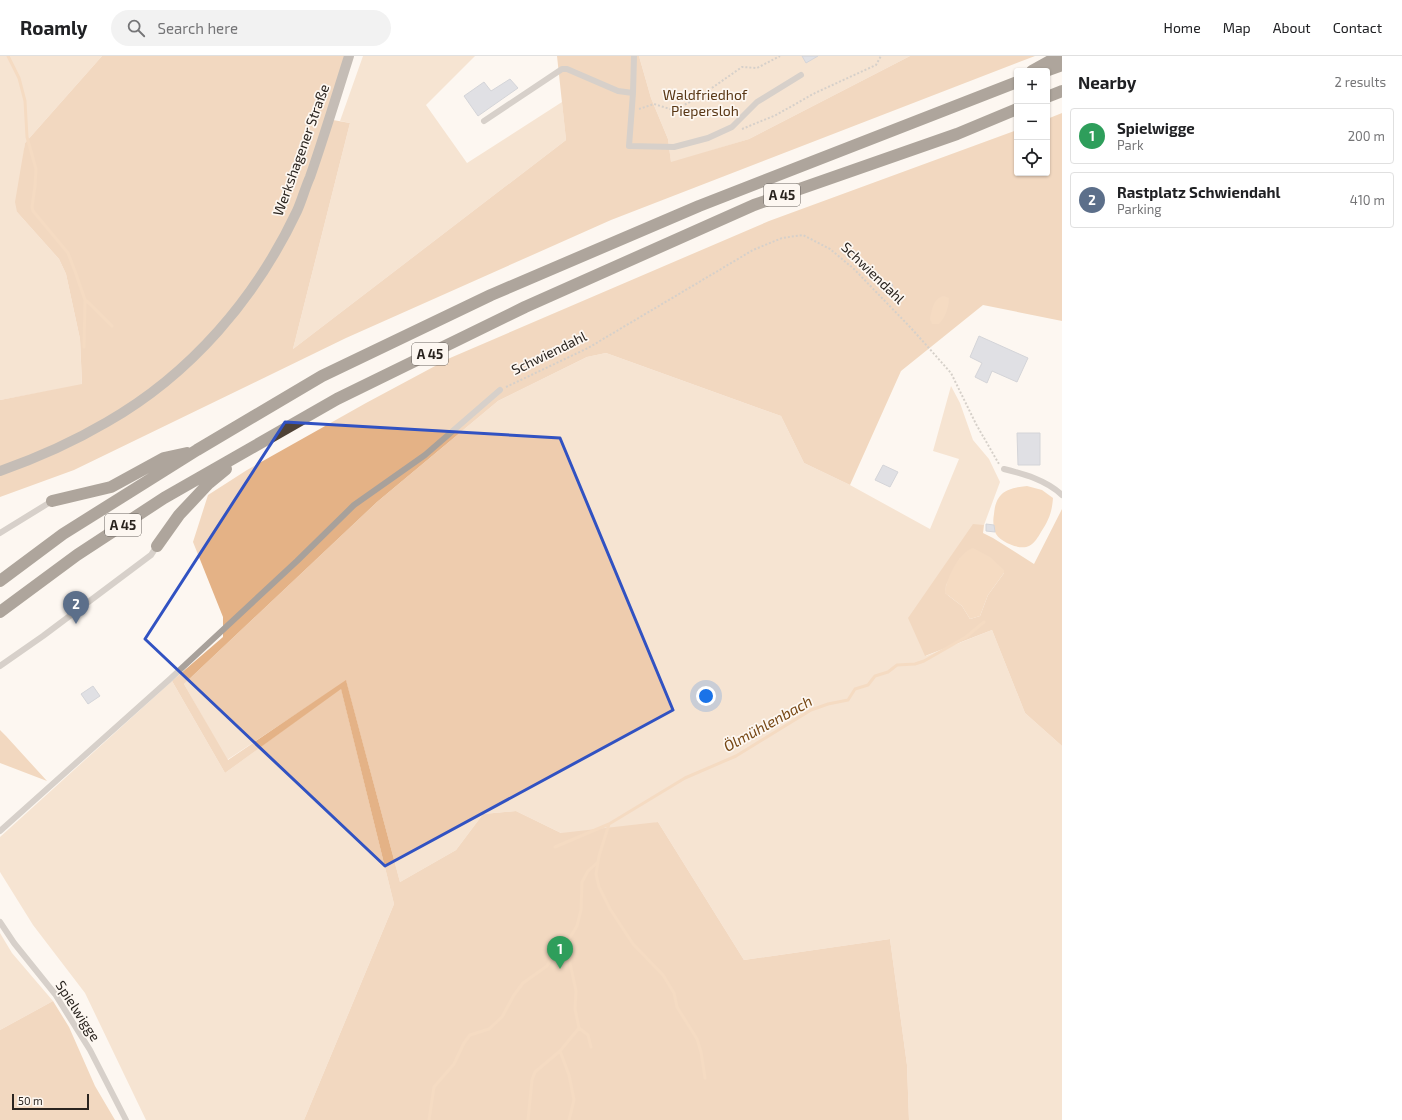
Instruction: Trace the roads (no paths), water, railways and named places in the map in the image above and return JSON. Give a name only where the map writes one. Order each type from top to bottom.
[{"type":"highway","points":[[1037,68],[1059,56]]},
{"type":"highway","points":[[1050,70],[1062,65]]},
{"type":"highway","points":[[996,91],[1014,81]]},
{"type":"highway","name":"A 45","points":[[0,581],[63,534],[198,450],[322,376],[491,294],[699,206],[1014,83]]},
{"type":"highway","points":[[1050,96],[1062,91]]},
{"type":"highway","name":"A 45","points":[[0,612],[77,555],[157,503],[337,399],[524,307],[754,205],[957,134],[1014,110]]},
{"type":"highway","points":[[158,546],[179,516],[209,483],[252,447]]},
{"type":"highway","points":[[52,502],[111,487],[164,458],[198,450]]},
{"type":"main road","name":"Werkshagener Straße","points":[[0,471],[42,455],[85,435],[132,406],[166,380],[208,343],[240,306],[270,262],[297,210],[316,161],[349,56]]},
{"type":"lane","points":[[634,56],[629,146],[674,147],[708,138],[732,127],[757,102],[801,75]]},
{"type":"lane","points":[[484,121],[562,69],[567,69],[618,91],[633,93]]},
{"type":"lane","points":[[0,831],[176,673],[297,561],[354,505],[425,456],[500,390]]},
{"type":"lane","points":[[1004,469],[1022,473],[1053,487],[1062,495]]},
{"type":"lane","points":[[0,533],[52,502]]},
{"type":"lane","points":[[0,666],[43,636],[151,555],[158,546]]},
{"type":"lane","name":"Spielwigge","points":[[0,922],[14,943],[55,994],[90,1050],[126,1120]]},
{"type":"waterway","points":[[8,56],[19,78],[25,101],[27,137],[36,169],[32,207],[33,211],[68,253],[76,274],[85,300],[84,347]]},
{"type":"waterway","points":[[85,300],[112,326]]},
{"type":"waterway","name":"Ölmühlenbach","points":[[705,1078],[701,1052],[697,1039],[677,1007],[674,993],[663,975],[633,944],[610,909],[599,887],[596,874],[599,856],[609,824],[685,778],[736,756],[811,710],[828,704],[848,700],[855,689],[868,685],[875,676],[888,672],[897,665],[915,664],[924,661],[966,637],[984,622]]},
{"type":"waterway","points":[[555,847],[609,824]]},
{"type":"waterway","points":[[429,1120],[434,1087],[454,1064],[464,1043],[470,1035],[489,1029],[502,1017],[514,995],[523,983],[547,966],[557,948],[569,939],[577,926],[581,910],[582,882],[588,871],[597,863]]},
{"type":"waterway","points":[[528,1120],[532,1080],[535,1072],[560,1051],[579,1028],[575,1009],[576,991],[570,963],[571,946],[569,939]]},
{"type":"waterway","points":[[579,1028],[588,1035],[591,1047]]},
{"type":"waterway","points":[[560,1051],[569,1075],[574,1100],[569,1120]]},
{"type":"place","name":"Rastplatz Schwiendahl","points":[[76,624]]},
{"type":"place","name":"Spielwigge","points":[[560,969]]},
{"type":"park label","name":"Waldfriedhof Piepersloh","points":[[705,104]]}]
